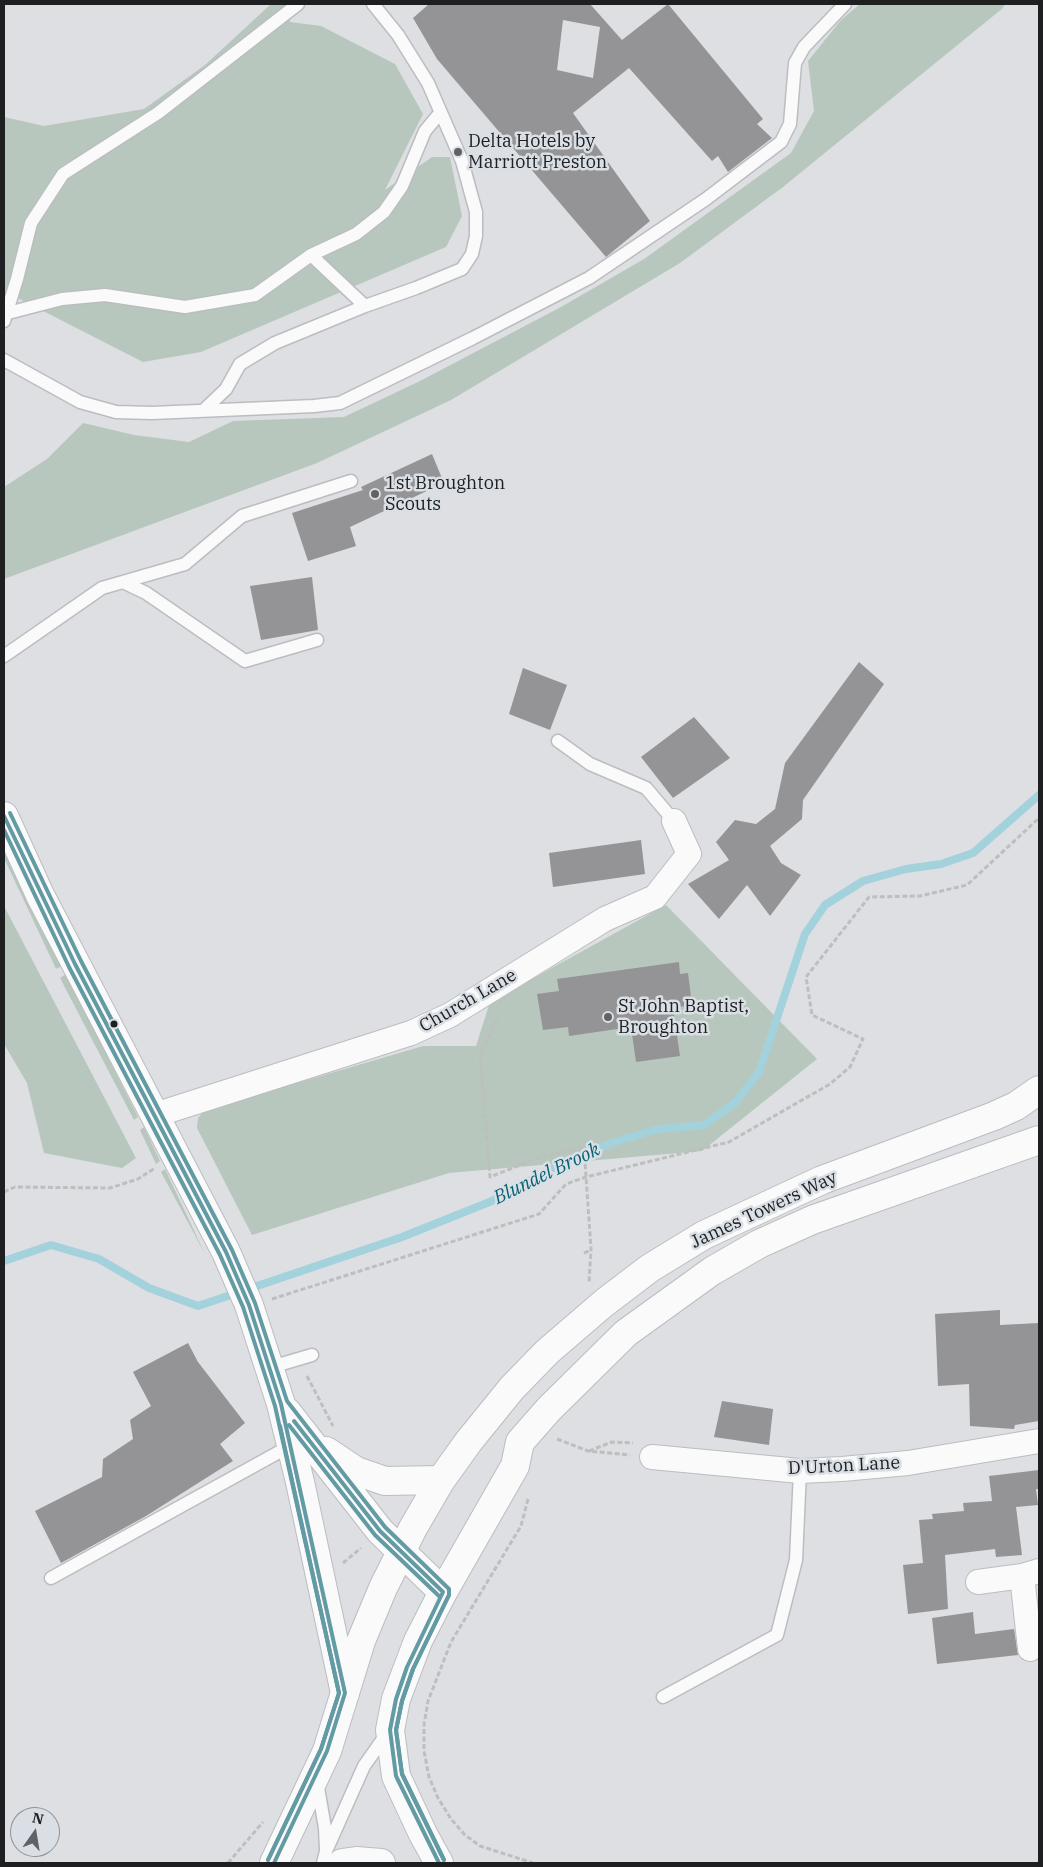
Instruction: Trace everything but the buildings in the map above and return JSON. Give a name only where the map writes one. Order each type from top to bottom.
[{"type":"main road","points":[[4,816],[40,895],[236,1275],[260,1303],[268,1368],[294,1437],[300,1482],[346,1693]]},
{"type":"main road","name":"James Towers Way","points":[[274,1863],[327,1751],[361,1641],[402,1551],[441,1480],[512,1388],[547,1352],[604,1303],[650,1268],[704,1235],[754,1210],[822,1180],[994,1116],[1016,1106],[1039,1090]]},
{"type":"main road","name":"James Towers Way","points":[[439,1863],[396,1776],[390,1730],[396,1700],[407,1667],[443,1592],[515,1466],[520,1442],[590,1366],[626,1333],[712,1271],[759,1244],[812,1220],[1039,1140]]},
{"type":"main road","points":[[294,1437],[371,1478],[393,1482],[441,1480]]},
{"type":"main road","points":[[294,1437],[368,1517],[443,1592]]},
{"type":"main road","points":[[330,1859],[381,1863]]},
{"type":"street","name":"Church Lane","points":[[155,1115],[411,1033],[450,1015],[605,919],[655,897],[689,854],[674,821]]},
{"type":"street","name":"D'Urton Lane","points":[[652,1457],[800,1471],[908,1463],[1039,1441]]},
{"type":"street","points":[[978,1582],[1030,1574],[1030,1649]]},
{"type":"lane","points":[[6,317],[31,223],[63,174],[158,113],[298,4]]},
{"type":"lane","points":[[205,410],[226,389],[240,364],[275,343],[364,306],[416,288],[462,269],[472,254],[476,236],[476,212],[462,161],[428,83],[398,35],[373,4]]},
{"type":"lane","points":[[4,360],[80,402],[116,412],[152,413],[314,406],[340,402],[473,338],[589,278],[699,204],[781,142],[790,124],[795,63],[804,47],[845,4]]},
{"type":"lane","points":[[6,317],[62,299],[104,295],[185,307],[255,295],[311,255],[356,234],[384,212],[402,186],[425,131],[440,113]]},
{"type":"lane","points":[[311,255],[364,306]]},
{"type":"lane","points":[[4,656],[102,588],[185,564],[242,516],[351,481]]},
{"type":"lane","points":[[123,582],[146,593],[245,660],[317,640]]},
{"type":"lane","points":[[558,741],[590,764],[646,788],[674,821]]},
{"type":"lane","points":[[268,1368],[312,1355]]},
{"type":"lane","points":[[51,1578],[294,1437]]},
{"type":"lane","points":[[663,1697],[777,1635],[796,1560],[800,1471]]},
{"type":"lane","points":[[330,1859],[364,1766],[390,1730]]},
{"type":"lane","points":[[316,1777],[330,1859]]},
{"type":"path","points":[[260,1303],[539,1214],[566,1184],[586,1177],[729,1142],[830,1084],[850,1067],[864,1039],[812,1014],[806,977],[817,963],[869,897],[920,896],[967,885],[1039,818]]},
{"type":"path","points":[[497,1020],[480,1054],[490,1177],[538,1158],[584,1147],[591,1249],[584,1253]]},
{"type":"path","points":[[4,1192],[15,1187],[110,1188],[138,1179]]},
{"type":"path","points":[[553,1437],[588,1451],[652,1457]]},
{"type":"path","points":[[528,1495],[521,1526],[451,1642],[428,1702],[424,1725],[424,1751],[429,1777],[438,1798],[451,1819],[465,1835],[480,1846],[533,1863]]},
{"type":"path","points":[[338,1566],[369,1542]]},
{"type":"path","points":[[228,1863],[268,1816]]},
{"type":"shaded area","points":[[271,4],[289,4],[290,22],[321,26],[395,64],[423,114],[385,190],[432,157],[450,157],[462,216],[446,247],[201,352],[143,362],[4,291],[4,117],[44,126],[144,109],[205,65]]},
{"type":"shaded area","points":[[860,4],[1005,4],[1003,8],[783,187],[680,263],[451,400],[317,463],[4,579],[4,487],[47,459],[83,423],[134,435],[189,442],[233,421],[344,417],[420,381],[561,307],[644,259],[791,153],[814,111],[808,61],[841,20]]},
{"type":"shaded area","points":[[4,844],[62,966],[56,969],[4,858]]},
{"type":"shaded area","points":[[666,905],[817,1059],[702,1151],[449,1173],[252,1235],[197,1128],[198,1118],[205,1110],[423,1046],[476,1046],[490,1002]]},
{"type":"shaded area","points":[[4,906],[136,1158],[122,1168],[44,1153],[27,1083],[4,1044]]},
{"type":"shaded area","points":[[66,974],[138,1117],[134,1120],[60,978]]},
{"type":"shaded area","points":[[144,1127],[160,1161],[156,1164],[140,1130]]},
{"type":"shaded area","points":[[165,1169],[205,1254],[161,1172]]},
{"type":"waterway","name":"Blundel Brook","points":[[4,1261],[51,1245],[99,1259],[149,1288],[198,1306],[402,1237],[492,1201],[560,1164],[612,1143],[658,1129],[704,1125],[735,1103],[759,1072],[805,934],[825,905],[863,881],[906,869],[941,864],[973,853],[1039,795]]},
{"type":"transit line","points":[[10,813],[81,961],[232,1250],[255,1303],[287,1401],[385,1527],[449,1589],[449,1595],[413,1669],[402,1701],[396,1730],[402,1774],[444,1860]]},
{"type":"transit line","points":[[4,816],[75,964],[226,1252],[249,1305],[281,1404],[345,1693],[327,1751],[274,1863]]},
{"type":"transit line","points":[[4,830],[69,967],[220,1255],[243,1307],[275,1406],[339,1693],[321,1749],[268,1860]]},
{"type":"transit line","points":[[294,1421],[380,1531],[443,1592]]},
{"type":"transit line","points":[[289,1425],[375,1535],[439,1596]]},
{"type":"transit line","points":[[268,1860],[321,1749],[339,1693],[280,1426]]},
{"type":"transit line","points":[[439,1863],[396,1776],[390,1730],[396,1699],[407,1667],[443,1592]]},
{"type":"transit line","points":[[444,1860],[402,1774],[396,1730],[402,1701],[413,1669],[449,1595]]},
{"type":"place","name":"Delta Hotels by Marriott Preston","points":[[458,152]]},
{"type":"place","name":"1st Broughton Scouts","points":[[375,494]]},
{"type":"place","name":"St John Baptist, Broughton","points":[[608,1017]]}]
